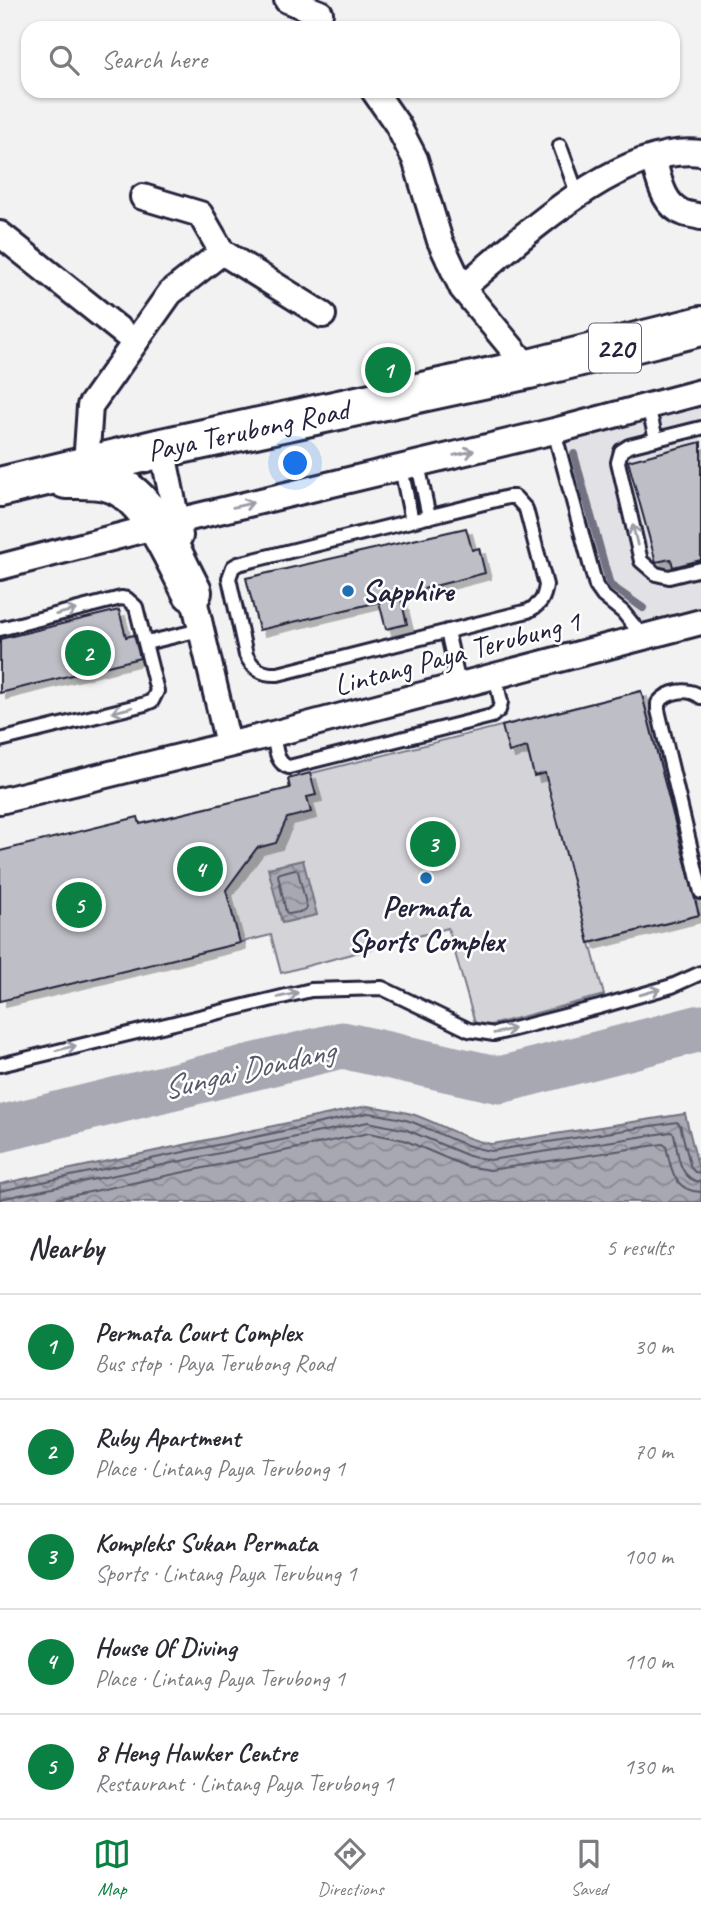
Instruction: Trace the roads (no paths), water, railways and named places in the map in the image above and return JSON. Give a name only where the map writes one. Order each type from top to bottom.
[{"type":"main road","name":"Paya Terubong Road","points":[[15,483],[162,448],[529,369],[701,326]]},
{"type":"main road","points":[[15,483],[73,479],[106,481],[120,487],[167,524],[191,592]]},
{"type":"street","points":[[287,0],[324,14]]},
{"type":"street","points":[[379,98],[397,124],[415,159],[440,241],[461,288],[529,369]]},
{"type":"street","points":[[461,288],[577,193],[624,168],[653,158],[688,152],[701,153]]},
{"type":"street","points":[[653,158],[664,195],[671,205],[682,213],[701,218]]},
{"type":"street","points":[[143,197],[200,214],[222,252],[323,315]]},
{"type":"street","points":[[0,234],[135,342]]},
{"type":"street","points":[[86,466],[90,406],[170,293],[222,252]]},
{"type":"street","points":[[0,567],[701,393]]},
{"type":"street","points":[[162,448],[167,524]]},
{"type":"street","points":[[191,592],[228,744]]},
{"type":"street","name":"Lintang Paya Terubung 1","points":[[0,801],[701,622]]},
{"type":"lane","points":[[560,146],[577,193]]},
{"type":"lane","points":[[648,406],[656,439]]},
{"type":"lane","points":[[701,428],[629,446],[621,451],[618,462],[641,561],[656,574],[669,577],[701,569]]},
{"type":"lane","points":[[554,431],[596,586],[603,596],[623,612],[643,637]]},
{"type":"lane","points":[[409,466],[429,517]]},
{"type":"lane","points":[[409,466],[412,521]]},
{"type":"lane","points":[[515,497],[526,509],[547,585],[544,598],[528,611],[278,674],[268,675],[250,664],[229,578],[233,567],[412,521],[515,497]]},
{"type":"lane","points":[[0,629],[121,598],[127,599],[136,607],[158,691],[152,701],[0,740]]},
{"type":"lane","points":[[146,643],[200,630]]},
{"type":"lane","points":[[447,631],[459,684]]},
{"type":"lane","points":[[273,733],[279,761],[289,767],[492,716],[499,710],[501,702],[495,675]]},
{"type":"lane","points":[[701,697],[695,692],[685,691],[663,697],[658,703],[701,892]]},
{"type":"lane","points":[[0,1065],[311,990],[382,988],[469,1030],[494,1034],[672,986],[701,973]]},
{"type":"water","points":[[303,860],[317,915],[282,923],[268,868]]},
{"type":"water","points":[[367,1106],[412,1114],[491,1144],[685,1114],[701,1178],[701,1202],[0,1202],[0,1184]]},
{"type":"waterway","points":[[574,454],[610,585],[643,608]]},
{"type":"waterway","name":"Sungai Dondang","points":[[0,1129],[342,1045],[500,1080],[701,1028]]},
{"type":"place","name":"Permata Court Complex","points":[[388,370]]},
{"type":"place","name":"Sapphire","points":[[348,591]]},
{"type":"place","name":"Ruby Apartment","points":[[88,653]]},
{"type":"place","name":"Kompleks Sukan Permata","points":[[433,844]]},
{"type":"place","name":"House Of Diving","points":[[200,869]]},
{"type":"place","name":"Permata Sports Complex","points":[[426,878]]},
{"type":"place","name":"8 Heng Hawker Centre","points":[[79,905]]}]
